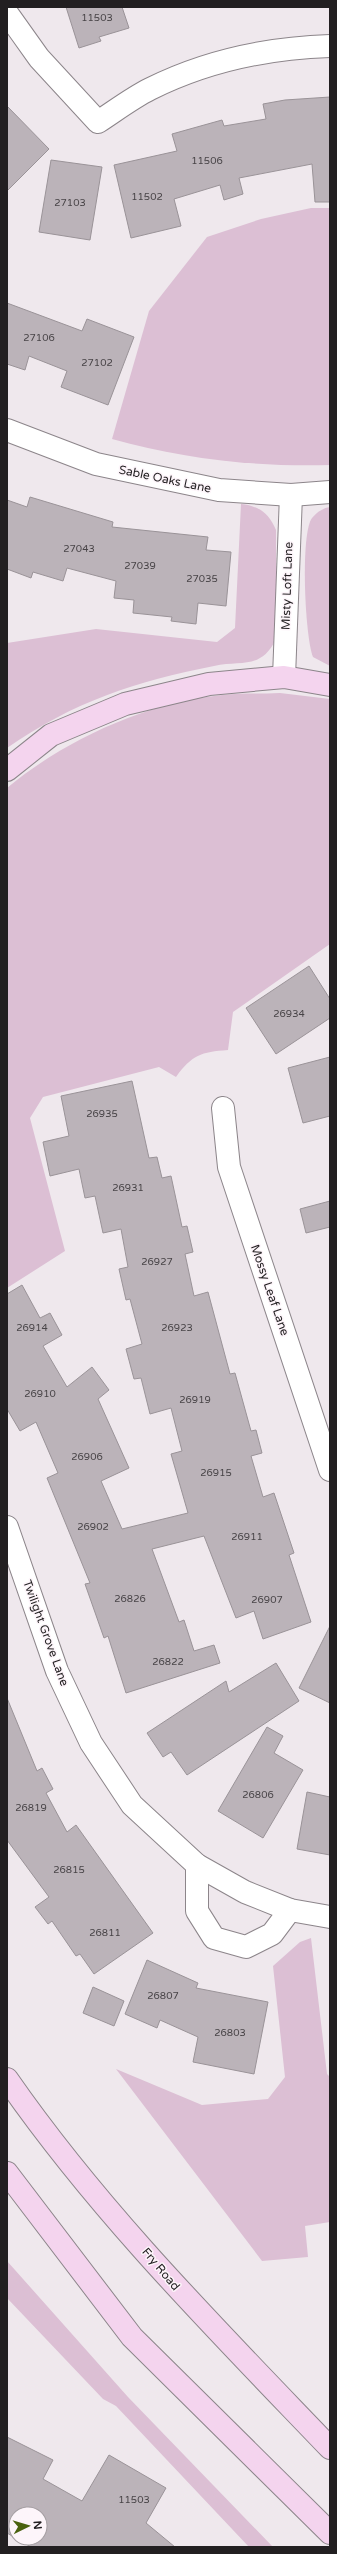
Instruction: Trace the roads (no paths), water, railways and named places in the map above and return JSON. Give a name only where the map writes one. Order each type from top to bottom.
[{"type":"main road","points":[[7,770],[51,735],[125,704],[209,684],[284,677],[330,685]]},
{"type":"main road","name":"Fry Road","points":[[7,2079],[41,2128],[180,2292],[330,2448]]},
{"type":"main road","points":[[7,2173],[132,2337],[330,2532]]},
{"type":"street","points":[[7,12],[38,58],[98,122],[149,89],[212,63],[290,47],[330,46]]},
{"type":"street","name":"Sable Oaks Lane","points":[[7,430],[96,464],[219,490],[291,495],[330,492]]},
{"type":"street","name":"Misty Loft Lane","points":[[284,677],[291,495]]},
{"type":"street","name":"Mossy Leaf Lane","points":[[224,1108],[229,1167],[330,1470]]},
{"type":"street","name":"Twilight Grove Lane","points":[[7,1527],[57,1672],[91,1743],[132,1805],[197,1865],[245,1892],[290,1910],[330,1917]]},
{"type":"street","points":[[197,1865],[197,1911],[214,1938],[246,1947],[272,1934],[290,1910]]}]
